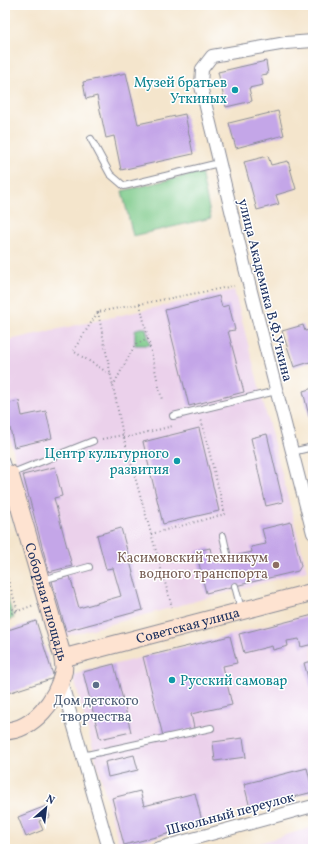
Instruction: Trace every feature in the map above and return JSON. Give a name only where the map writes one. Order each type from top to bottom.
[{"type":"street","name":"улица Академика В.Ф.Уткина","points":[[313,41],[286,43],[212,56],[202,69],[201,86],[219,163],[313,533]]},
{"type":"street","name":"Соборная площадь","points":[[7,470],[63,658],[64,672],[54,696],[43,712],[29,723],[7,734]]},
{"type":"street","name":"Советская улица","points":[[63,658],[313,592]]},
{"type":"street","points":[[61,680],[109,849]]},
{"type":"street","name":"Школьный переулок","points":[[156,849],[313,806]]},
{"type":"lane","points":[[91,139],[110,174],[124,186],[219,163]]},
{"type":"lane","points":[[173,416],[276,390]]},
{"type":"lane","points":[[7,470],[93,441]]},
{"type":"lane","points":[[292,452],[313,447]]},
{"type":"lane","points":[[223,536],[228,558]]},
{"type":"lane","points":[[40,580],[89,567]]},
{"type":"lane","points":[[235,586],[241,611]]},
{"type":"lane","points":[[82,756],[211,728]]},
{"type":"path","points":[[111,374],[73,351],[98,312],[234,286]]},
{"type":"path","points":[[140,304],[162,400]]},
{"type":"path","points":[[98,312],[123,435],[172,606]]},
{"type":"path","points":[[113,386],[135,345],[148,339]]},
{"type":"path","points":[[151,534],[225,514],[201,419],[196,420]]},
{"type":"path","points":[[124,438],[174,426]]},
{"type":"path","points":[[93,441],[123,435]]},
{"type":"path","points":[[5,571],[18,611]]},
{"type":"path","points":[[5,606],[18,611]]},
{"type":"path","points":[[5,615],[18,611]]},
{"type":"shaded area","points":[[234,290],[307,571],[59,638],[5,418],[5,341]]},
{"type":"shaded area","points":[[312,614],[313,790],[119,844],[73,675]]},
{"type":"shaded area","points":[[313,827],[313,849],[239,849]]},
{"type":"green space","points":[[201,172],[211,218],[133,236],[122,191]]},
{"type":"green space","points":[[139,328],[146,328],[150,345],[135,345],[135,331]]},
{"type":"green space","points":[[5,592],[14,618],[5,621]]},
{"type":"building","points":[[266,61],[268,74],[261,75],[263,85],[249,88],[252,101],[226,107],[218,72]]},
{"type":"building","points":[[126,73],[138,124],[185,114],[193,154],[121,170],[114,136],[106,138],[97,96],[86,99],[83,82]]},
{"type":"building","points":[[278,111],[284,135],[236,148],[229,123]]},
{"type":"building","points":[[268,156],[271,165],[288,161],[296,189],[276,195],[279,204],[257,210],[244,162]]},
{"type":"building","points":[[219,296],[222,307],[229,305],[235,330],[228,331],[244,392],[189,406],[165,310]]},
{"type":"building","points":[[303,325],[305,331],[313,329],[313,361],[294,367],[282,331]]},
{"type":"building","points":[[313,388],[313,419],[310,420],[303,391]]},
{"type":"building","points":[[19,401],[22,416],[46,411],[52,438],[14,447],[5,404]]},
{"type":"building","name":"Центр культурного развития","points":[[199,428],[219,511],[163,524],[143,442]]},
{"type":"building","points":[[267,434],[283,502],[266,506],[251,438]]},
{"type":"building","points":[[55,467],[62,496],[54,498],[72,566],[49,572],[23,475]]},
{"type":"building","points":[[291,522],[301,566],[298,571],[206,593],[196,551],[210,548],[213,561],[252,552],[251,547],[266,544],[262,529]]},
{"type":"building","points":[[121,528],[143,610],[66,631],[52,581],[70,576],[79,608],[121,596],[113,568],[106,569],[97,535]]},
{"type":"building","points":[[313,615],[313,644],[301,647],[299,639],[287,641],[288,646],[273,650],[272,646],[244,653],[239,634]]},
{"type":"building","points":[[36,621],[54,678],[5,694],[5,631]]},
{"type":"building","points":[[230,636],[237,663],[223,666],[232,705],[191,714],[194,728],[163,736],[143,657]]},
{"type":"building","points":[[313,661],[313,696],[304,663]]},
{"type":"building","points":[[114,664],[131,732],[100,739],[83,672]]},
{"type":"building","points":[[243,738],[246,757],[215,761],[213,742]]},
{"type":"building","points":[[134,755],[138,770],[108,777],[105,762]]},
{"type":"building","points":[[307,768],[313,792],[250,808],[244,784]]},
{"type":"building","points":[[140,791],[144,806],[195,793],[203,825],[124,845],[112,798]]},
{"type":"building","points":[[46,806],[50,817],[39,821],[43,830],[26,837],[18,817]]},
{"type":"place","name":"Музей братьев Уткиных","points":[[235,90]]},
{"type":"place","name":"Центр культурного развития","points":[[177,461]]},
{"type":"place","name":"Касимовский техникум водного транспорта","points":[[276,565]]},
{"type":"place","name":"Русский самовар","points":[[172,680]]},
{"type":"place","name":"Дом детского творчества","points":[[96,685]]}]
